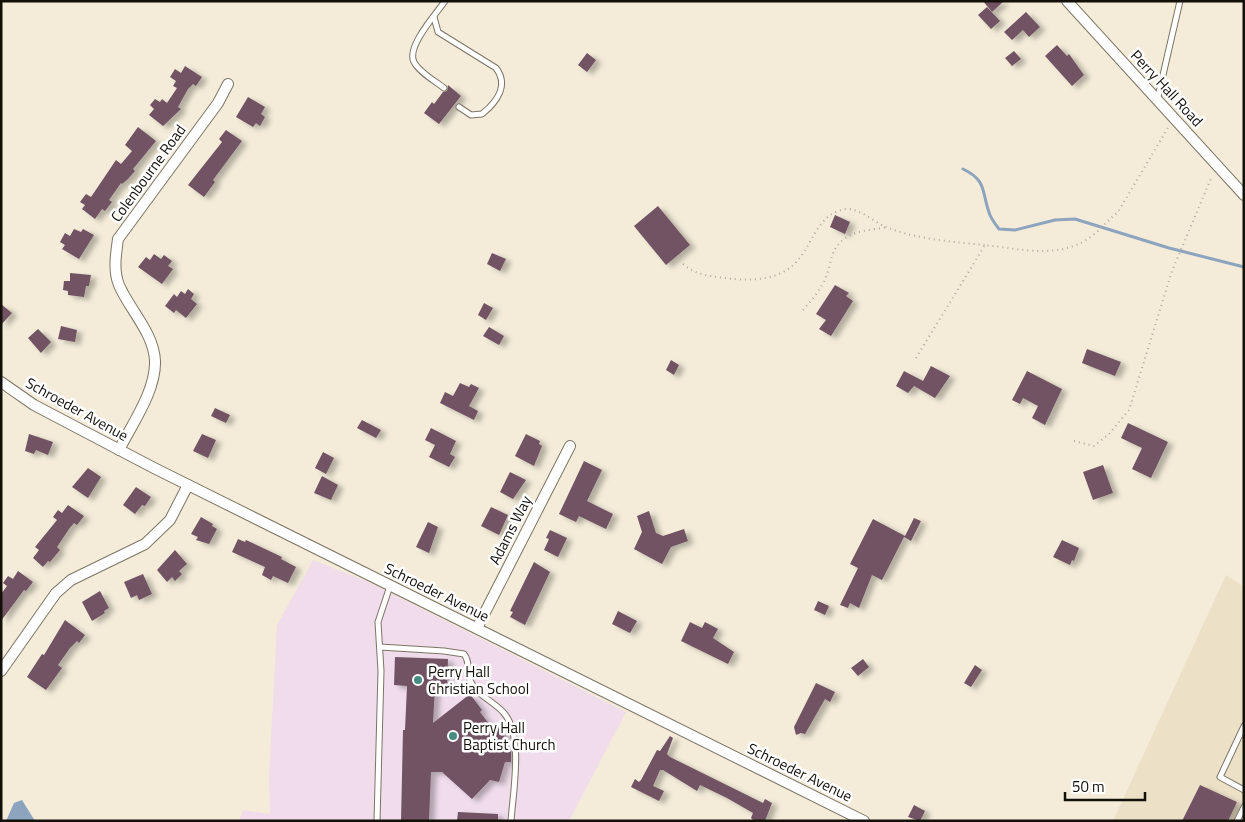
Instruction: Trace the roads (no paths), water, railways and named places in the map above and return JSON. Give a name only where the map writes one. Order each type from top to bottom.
[{"type":"street","name":"Perry Hall Road","points":[[1067,1],[1244,195]]},
{"type":"street","name":"Colenbourne Road","points":[[119,450],[150,388],[155,360],[144,331],[118,284],[114,263],[118,239],[218,103],[228,84]]},
{"type":"street","name":"Schroeder Avenue","points":[[1,382],[34,405],[119,450],[864,821]]},
{"type":"street","name":"Adams Way","points":[[477,628],[570,446]]},
{"type":"street","points":[[1,671],[56,593],[71,580],[145,544],[170,520],[188,485]]},
{"type":"lane","points":[[444,88],[413,61],[415,44],[445,1]]},
{"type":"lane","points":[[1158,101],[1163,68],[1180,1]]},
{"type":"lane","points":[[434,17],[438,32],[489,62],[496,68],[502,78],[502,90],[482,114],[470,115],[459,107]]},
{"type":"lane","points":[[377,821],[380,648],[378,622],[390,586]]},
{"type":"lane","points":[[380,648],[444,651],[464,654],[469,660],[470,680],[479,692],[504,712],[512,725],[515,740],[511,821]]},
{"type":"lane","points":[[1244,726],[1220,778],[1244,790]]},
{"type":"lane","points":[[1237,821],[1244,807]]},
{"type":"water","points":[[22,800],[35,821],[6,821],[14,803]]},
{"type":"waterway","points":[[963,169],[971,173],[980,183],[990,215],[999,229],[1015,230],[1055,220],[1075,219],[1169,248],[1244,267]]},
{"type":"place","name":"Perry Hall Christian School","points":[[418,680]]},
{"type":"place","name":"Perry Hall Baptist Church","points":[[453,736]]}]
